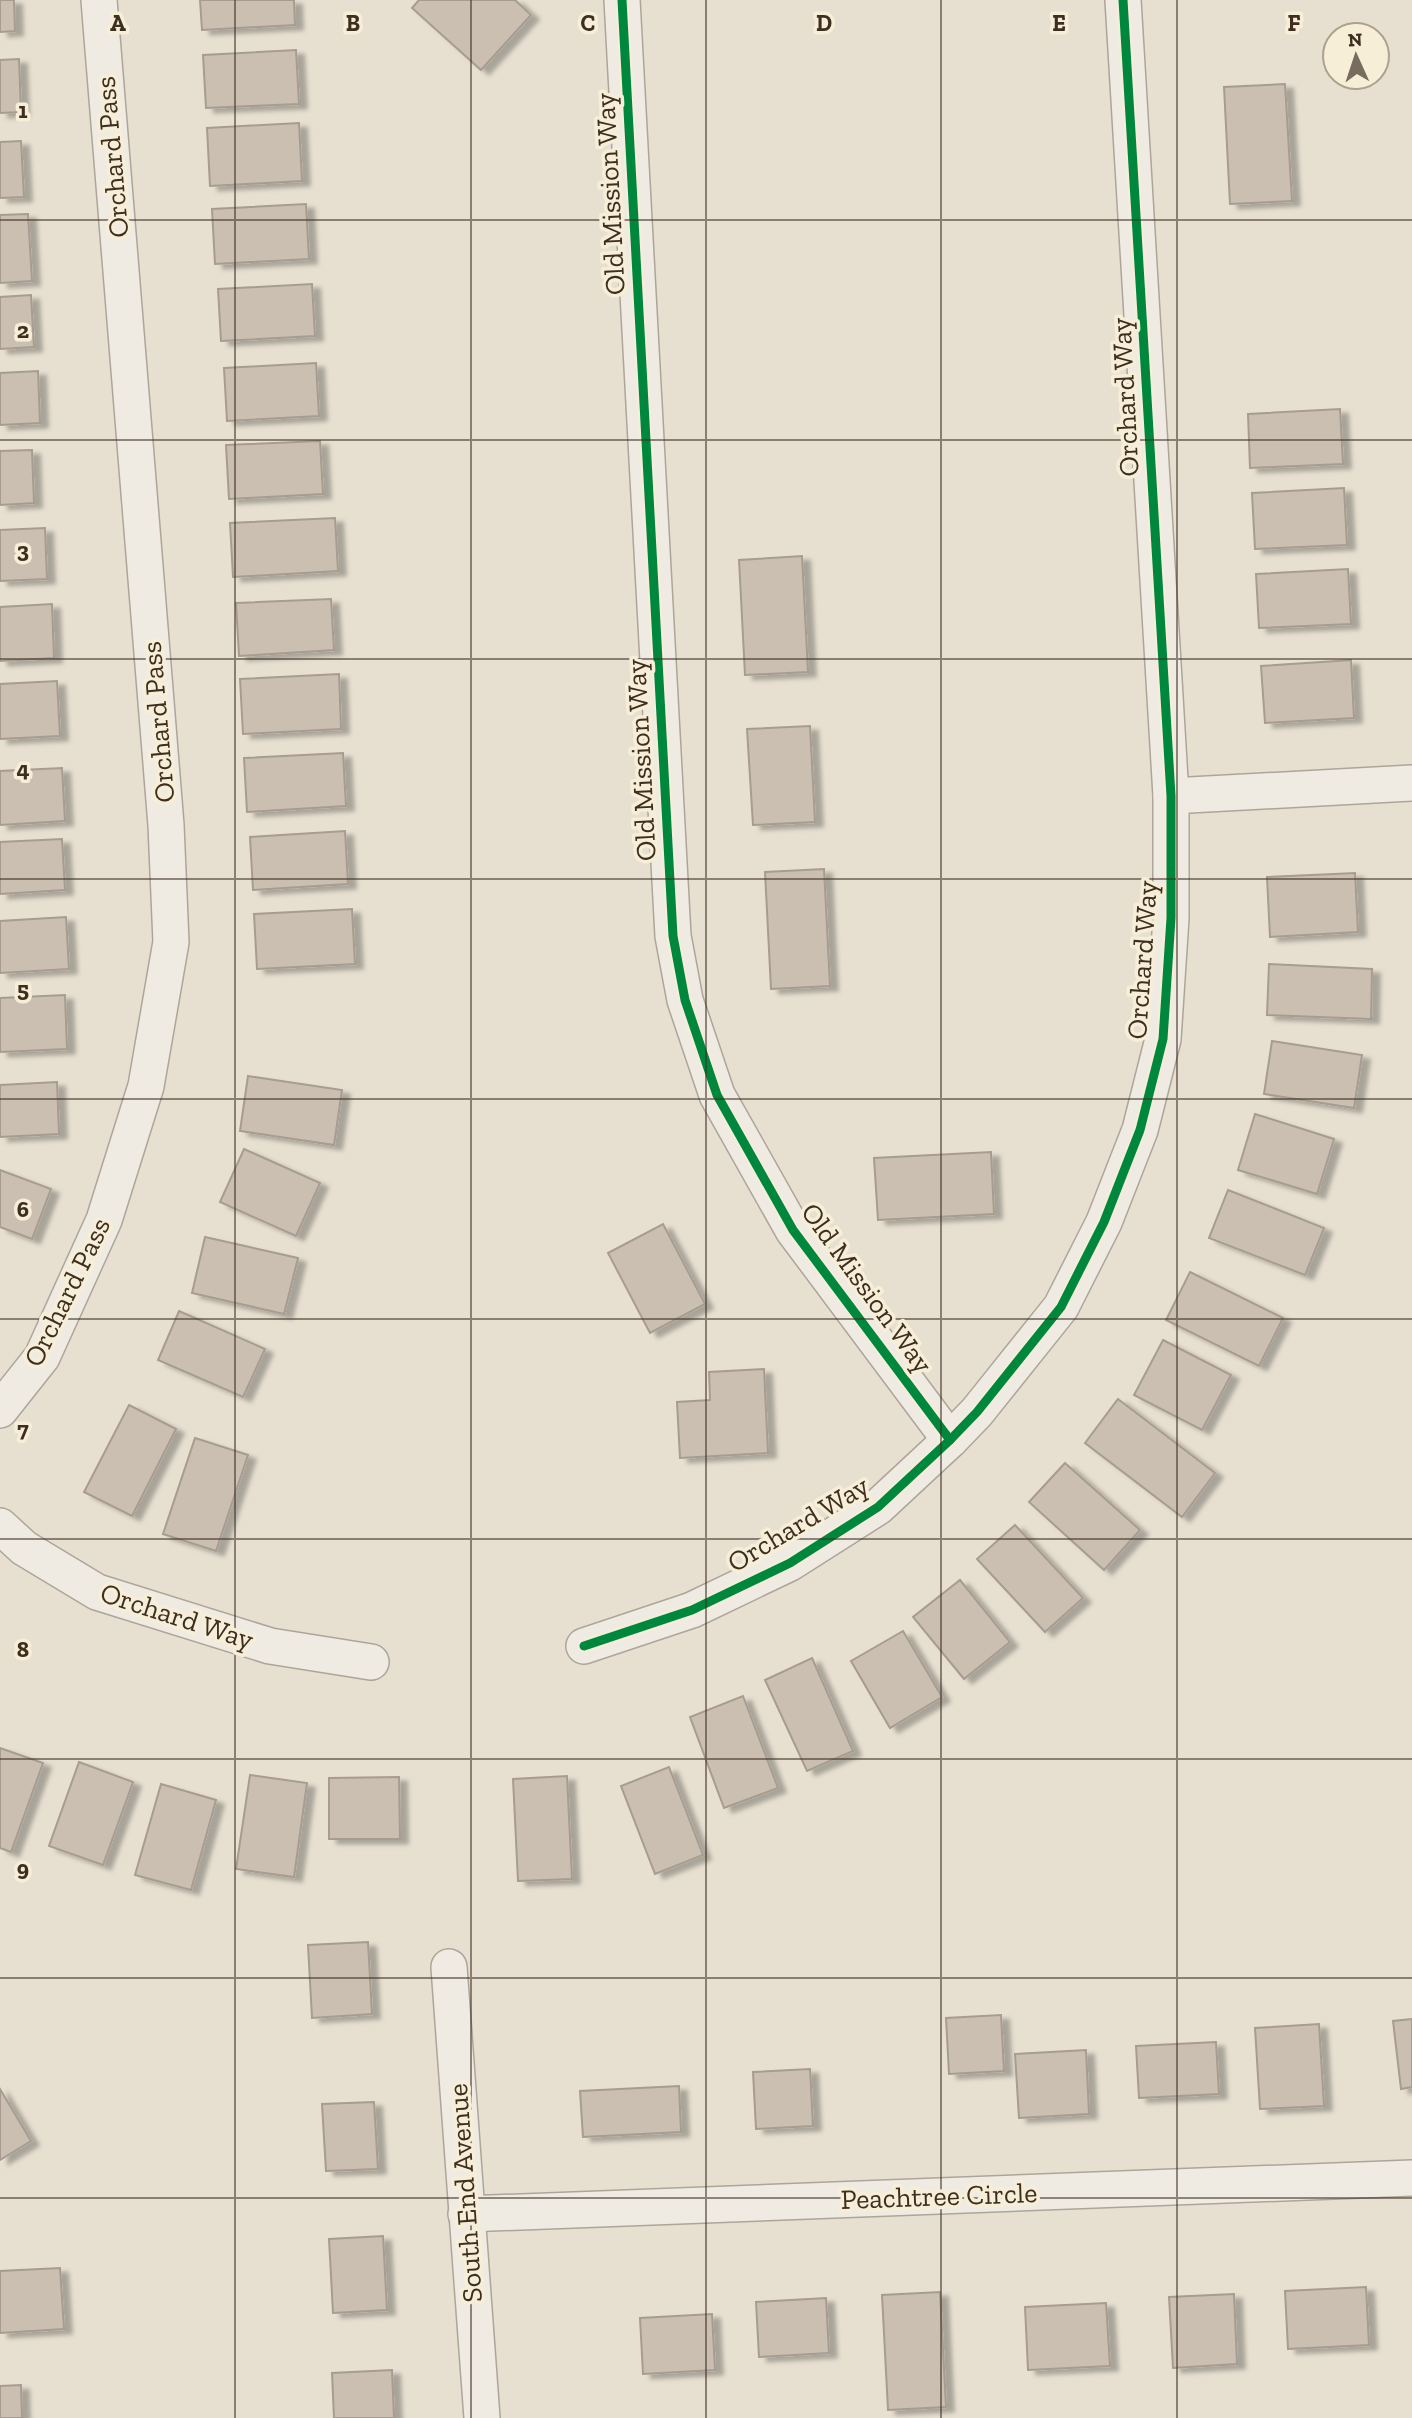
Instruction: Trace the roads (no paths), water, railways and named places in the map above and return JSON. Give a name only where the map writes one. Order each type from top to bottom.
[{"type":"street","name":"Orchard Pass","points":[[0,1410],[42,1357],[104,1220],[146,1086],[172,942],[165,811],[99,0]]},
{"type":"street","name":"Old Mission Way","points":[[622,0],[673,936],[685,1000],[717,1095],[793,1230],[950,1440]]},
{"type":"street","name":"Orchard Way","points":[[584,1646],[692,1610],[790,1563],[878,1507],[976,1412],[1061,1307],[1104,1222],[1140,1130],[1163,1039],[1171,918],[1171,796],[1124,0]]},
{"type":"street","points":[[1171,796],[1412,783]]},
{"type":"street","name":"Orchard Way","points":[[0,1526],[24,1548],[97,1592],[270,1646],[371,1661]]},
{"type":"street","name":"South End Avenue","points":[[449,1967],[482,2418]]},
{"type":"street","name":"Peachtree Circle","points":[[466,2214],[1412,2178]]}]
